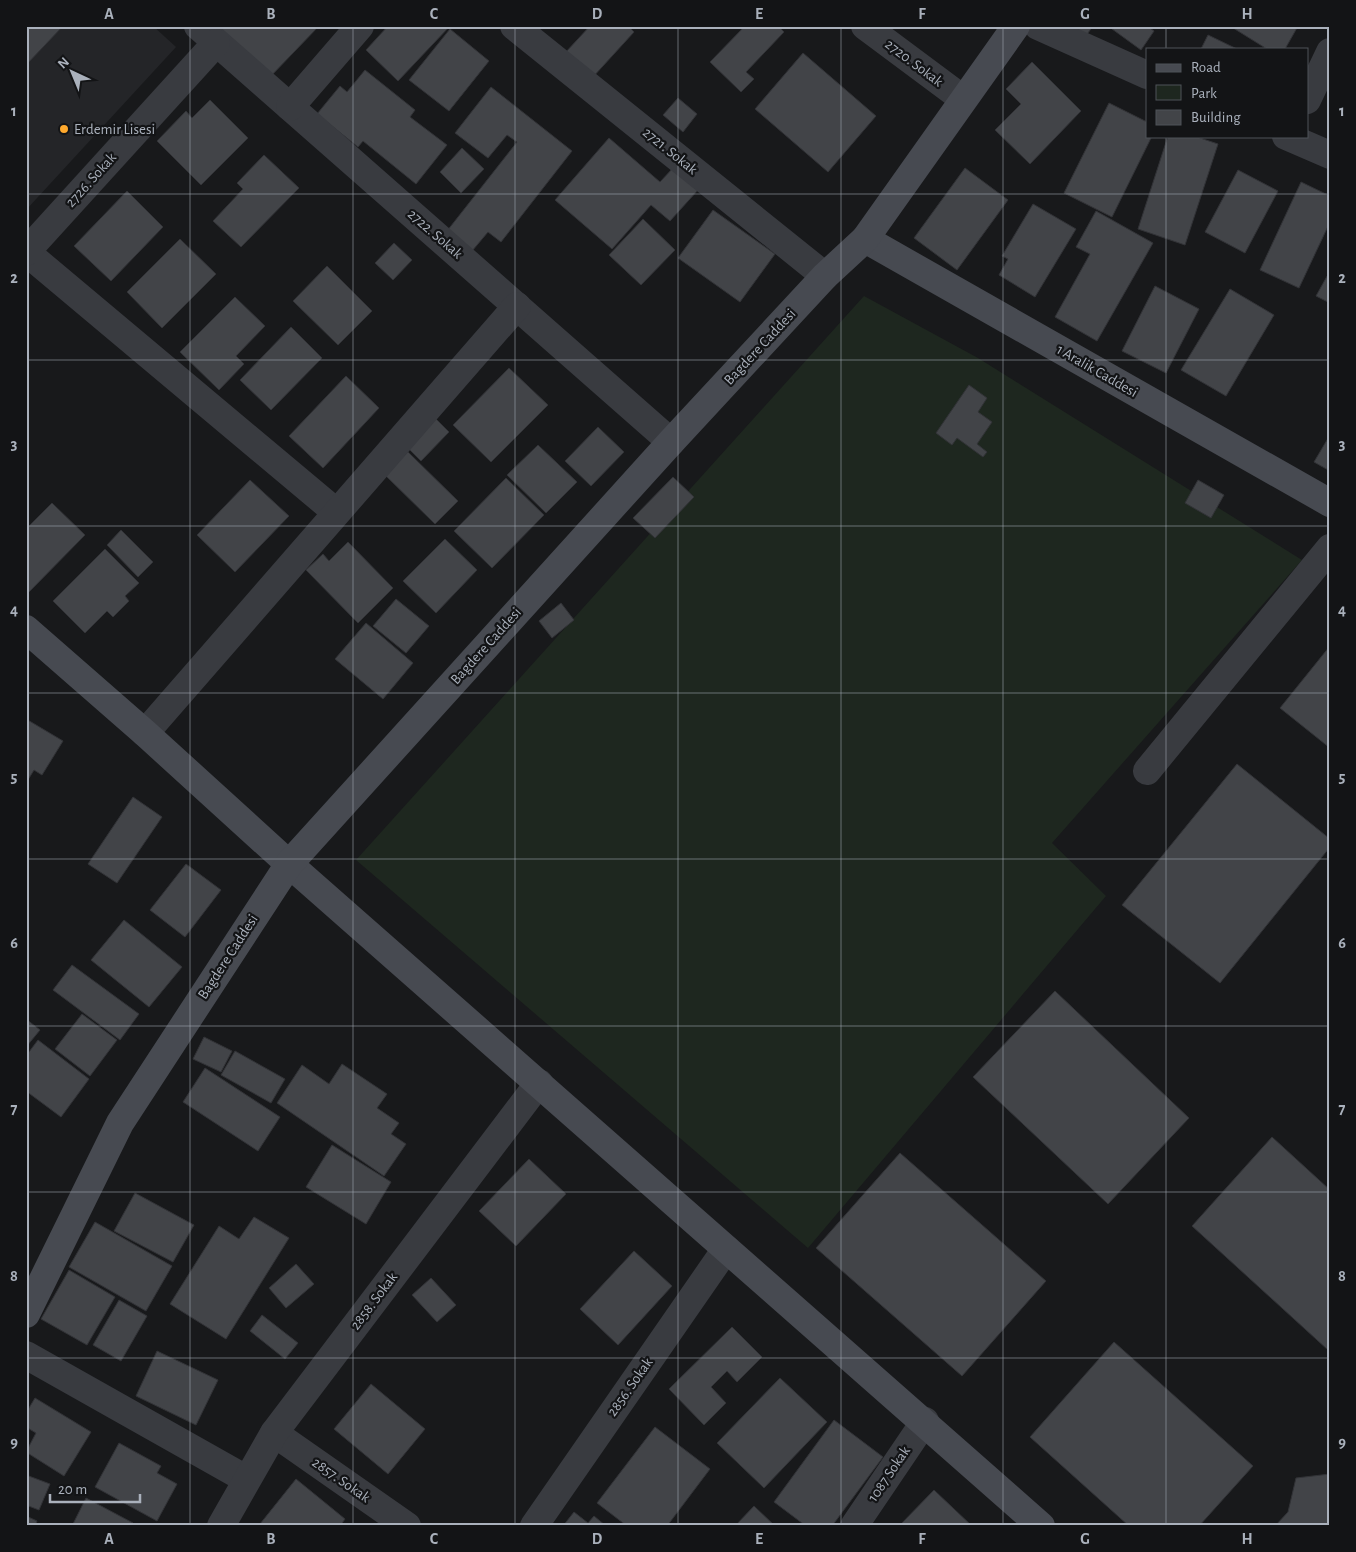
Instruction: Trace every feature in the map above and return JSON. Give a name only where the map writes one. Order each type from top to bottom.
[{"type":"main road","name":"Bagdere Caddesi","points":[[26,1314],[120,1123],[289,864],[671,442],[825,276],[865,239],[1016,26]]},
{"type":"main road","name":"1 Aralik Caddesi","points":[[865,239],[1330,503]]},
{"type":"main road","points":[[26,629],[145,733],[289,864],[1041,1526]]},
{"type":"street","points":[[290,107],[360,26]]},
{"type":"street","name":"2721. Sokak","points":[[514,26],[825,276]]},
{"type":"street","name":"2720. Sokak","points":[[865,26],[963,99]]},
{"type":"street","points":[[1038,26],[1146,75]]},
{"type":"street","name":"2722. Sokak","points":[[207,34],[671,442]]},
{"type":"street","name":"2726. Sokak","points":[[26,252],[207,34]]},
{"type":"street","points":[[1308,98],[1330,52]]},
{"type":"street","points":[[1291,138],[1330,155]]},
{"type":"street","points":[[26,252],[336,512]]},
{"type":"street","points":[[145,733],[517,306]]},
{"type":"street","points":[[1147,771],[1330,548]]},
{"type":"street","name":"2858. Sokak","points":[[221,1526],[246,1479],[274,1433],[539,1083]]},
{"type":"street","name":"2856. Sokak","points":[[534,1526],[726,1249]]},
{"type":"street","points":[[26,1355],[246,1479]]},
{"type":"street","name":"1087 Sokak","points":[[854,1526],[924,1422]]},
{"type":"street","name":"2857. Sokak","points":[[274,1433],[408,1526]]},
{"type":"shaded area","name":"Erdemir Lisesi","points":[[26,26],[153,26],[176,47],[26,210]]},
{"type":"green space","points":[[864,296],[978,358],[1302,560],[1052,843],[1106,896],[808,1248],[356,860]]},
{"type":"building","points":[[26,26],[63,26],[26,65]]},
{"type":"building","points":[[216,26],[319,26],[269,78]]},
{"type":"building","points":[[388,26],[450,26],[398,81],[366,50]]},
{"type":"building","points":[[590,26],[628,26],[634,32],[592,78],[565,53]]},
{"type":"building","points":[[745,26],[778,26],[784,32],[746,72],[754,79],[741,92],[710,62]]},
{"type":"building","points":[[1061,26],[1093,26],[1080,44]]},
{"type":"building","points":[[1108,26],[1147,26],[1154,31],[1141,50]]},
{"type":"building","points":[[1230,26],[1298,26],[1286,48],[1265,48]]},
{"type":"building","points":[[450,29],[489,61],[449,111],[409,80]]},
{"type":"building","points":[[1208,35],[1235,48],[1202,48]]},
{"type":"building","points":[[803,53],[876,116],[828,172],[755,109]]},
{"type":"building","points":[[1032,62],[1081,111],[1030,164],[995,130],[1021,104],[1006,89]]},
{"type":"building","points":[[365,70],[415,110],[410,117],[447,145],[416,184],[363,141],[358,147],[317,114],[340,86],[347,92]]},
{"type":"building","points":[[491,87],[572,151],[501,242],[488,232],[472,251],[447,231],[517,142],[507,135],[488,158],[455,133]]},
{"type":"building","points":[[678,98],[697,114],[683,132],[663,115]]},
{"type":"building","points":[[210,100],[248,138],[201,185],[157,141],[186,111],[192,118]]},
{"type":"building","points":[[1109,103],[1146,122],[1146,138],[1151,138],[1112,217],[1064,193]]},
{"type":"building","points":[[609,138],[660,182],[673,168],[698,190],[670,221],[651,205],[612,249],[555,200]]},
{"type":"building","points":[[1167,138],[1200,138],[1218,144],[1185,245],[1138,229]]},
{"type":"building","points":[[462,148],[484,169],[461,193],[440,172]]},
{"type":"building","points":[[264,155],[299,188],[241,247],[213,221],[243,189],[237,183]]},
{"type":"building","points":[[965,168],[1008,200],[957,270],[914,238]]},
{"type":"building","points":[[1238,170],[1278,191],[1245,253],[1205,232]]},
{"type":"building","points":[[1301,182],[1330,196],[1330,222],[1299,288],[1260,270]]},
{"type":"building","points":[[127,191],[163,227],[111,281],[74,246]]},
{"type":"building","points":[[1033,204],[1076,229],[1035,297],[999,275],[1008,259],[1002,256]]},
{"type":"building","points":[[713,210],[775,254],[740,302],[678,258]]},
{"type":"building","points":[[1096,211],[1153,243],[1097,341],[1055,317],[1090,254],[1076,247]]},
{"type":"building","points":[[643,219],[675,250],[641,285],[609,255]]},
{"type":"building","points":[[180,239],[216,274],[162,328],[127,292]]},
{"type":"building","points":[[394,243],[412,260],[393,280],[375,263]]},
{"type":"building","points":[[327,266],[372,311],[338,345],[293,301]]},
{"type":"building","points":[[1330,271],[1330,303],[1316,296]]},
{"type":"building","points":[[1155,286],[1199,309],[1166,373],[1122,351]]},
{"type":"building","points":[[1230,289],[1274,315],[1226,396],[1181,370]]},
{"type":"building","points":[[235,297],[265,326],[236,356],[244,364],[219,390],[180,352]]},
{"type":"building","points":[[291,327],[322,358],[271,410],[240,380]]},
{"type":"building","points":[[509,368],[548,405],[491,462],[453,425]]},
{"type":"building","points":[[346,376],[379,408],[323,468],[289,436]]},
{"type":"building","points":[[969,385],[987,398],[978,412],[992,422],[977,444],[987,452],[983,457],[957,438],[952,445],[936,433]]},
{"type":"building","points":[[436,419],[449,432],[421,461],[408,448]]},
{"type":"building","points":[[598,427],[624,452],[591,486],[565,461]]},
{"type":"building","points":[[1330,435],[1330,471],[1314,462]]},
{"type":"building","points":[[538,445],[577,482],[546,513],[507,475]]},
{"type":"building","points":[[408,452],[458,501],[435,524],[385,475]]},
{"type":"building","points":[[673,477],[694,497],[655,538],[633,518]]},
{"type":"building","points":[[506,478],[544,515],[492,568],[454,531]]},
{"type":"building","points":[[250,480],[289,516],[235,572],[197,535]]},
{"type":"building","points":[[1198,480],[1224,495],[1211,518],[1185,503]]},
{"type":"building","points":[[52,503],[85,535],[27,594],[26,529]]},
{"type":"building","points":[[121,530],[153,562],[138,577],[107,545]]},
{"type":"building","points":[[445,539],[477,570],[436,613],[403,581]]},
{"type":"building","points":[[348,542],[393,588],[358,623],[306,570],[323,554],[329,561]]},
{"type":"building","points":[[105,549],[139,583],[125,596],[129,601],[113,617],[107,611],[85,633],[53,601]]},
{"type":"building","points":[[396,599],[429,626],[406,653],[373,626]]},
{"type":"building","points":[[561,603],[574,620],[552,638],[539,621]]},
{"type":"building","points":[[366,623],[413,663],[383,699],[335,659]]},
{"type":"building","points":[[1330,646],[1330,748],[1280,708]]},
{"type":"building","points":[[26,719],[63,741],[42,775],[34,770],[26,783]]},
{"type":"building","points":[[1237,764],[1330,839],[1330,847],[1220,983],[1122,905]]},
{"type":"building","points":[[133,797],[162,817],[117,883],[88,864]]},
{"type":"building","points":[[186,864],[221,890],[185,937],[150,910]]},
{"type":"building","points":[[124,920],[182,967],[149,1007],[91,960]]},
{"type":"building","points":[[72,965],[139,1014],[120,1040],[53,990]]},
{"type":"building","points":[[1055,991],[1189,1118],[1108,1204],[973,1077]]},
{"type":"building","points":[[82,1014],[117,1040],[90,1076],[55,1049]]},
{"type":"building","points":[[26,1019],[40,1030],[26,1047]]},
{"type":"building","points":[[204,1037],[232,1051],[221,1072],[193,1059]]},
{"type":"building","points":[[38,1040],[89,1079],[61,1117],[26,1091],[26,1056]]},
{"type":"building","points":[[235,1051],[285,1079],[271,1103],[221,1075]]},
{"type":"building","points":[[342,1064],[387,1094],[377,1108],[399,1123],[391,1134],[406,1144],[384,1176],[277,1103],[302,1065],[329,1084]]},
{"type":"building","points":[[205,1068],[280,1117],[258,1151],[183,1102]]},
{"type":"building","points":[[1272,1137],[1330,1190],[1328,1350],[1192,1226]]},
{"type":"building","points":[[332,1145],[391,1182],[366,1224],[306,1187]]},
{"type":"building","points":[[900,1153],[1046,1281],[962,1376],[816,1248]]},
{"type":"building","points":[[529,1159],[566,1194],[516,1246],[479,1211]]},
{"type":"building","points":[[135,1193],[194,1225],[173,1262],[114,1231]]},
{"type":"building","points":[[254,1217],[289,1238],[226,1339],[170,1304],[219,1226],[239,1239]]},
{"type":"building","points":[[95,1222],[172,1266],[146,1311],[69,1267]]},
{"type":"building","points":[[634,1251],[672,1286],[618,1345],[580,1309]]},
{"type":"building","points":[[296,1264],[314,1284],[286,1308],[269,1288]]},
{"type":"building","points":[[69,1270],[115,1297],[87,1345],[41,1319]]},
{"type":"building","points":[[431,1278],[456,1305],[437,1322],[412,1295]]},
{"type":"building","points":[[119,1300],[147,1316],[121,1361],[93,1345]]},
{"type":"building","points":[[262,1315],[298,1343],[285,1359],[250,1331]]},
{"type":"building","points":[[732,1327],[762,1357],[737,1382],[727,1371],[711,1387],[726,1403],[704,1425],[669,1389]]},
{"type":"building","points":[[1114,1342],[1253,1466],[1199,1526],[1129,1526],[1030,1437]]},
{"type":"building","points":[[157,1351],[218,1380],[196,1425],[136,1396]]},
{"type":"building","points":[[780,1378],[827,1422],[764,1488],[717,1443]]},
{"type":"building","points":[[371,1384],[425,1429],[388,1474],[334,1429]]},
{"type":"building","points":[[35,1398],[91,1432],[64,1476],[26,1452],[36,1433],[26,1427],[26,1413]]},
{"type":"building","points":[[834,1420],[883,1457],[832,1526],[806,1526],[774,1502]]},
{"type":"building","points":[[655,1427],[710,1469],[667,1526],[627,1526],[597,1503]]},
{"type":"building","points":[[119,1443],[161,1466],[157,1473],[177,1484],[157,1521],[95,1487]]},
{"type":"building","points":[[1330,1474],[1330,1526],[1275,1526],[1288,1512],[1296,1478]]},
{"type":"building","points":[[26,1475],[50,1484],[39,1510],[26,1505]]},
{"type":"building","points":[[296,1479],[345,1519],[340,1526],[263,1526],[260,1524]]},
{"type":"building","points":[[934,1490],[972,1526],[899,1526]]},
{"type":"building","points":[[86,1498],[133,1523],[131,1526],[72,1526]]},
{"type":"building","points":[[754,1506],[775,1526],[735,1526]]},
{"type":"building","points":[[574,1512],[588,1523],[594,1516],[606,1526],[563,1526]]},
{"type":"building","points":[[26,1516],[37,1521],[35,1526],[26,1526]]},
{"type":"place","name":"Erdemir Lisesi","points":[[64,129]]}]
